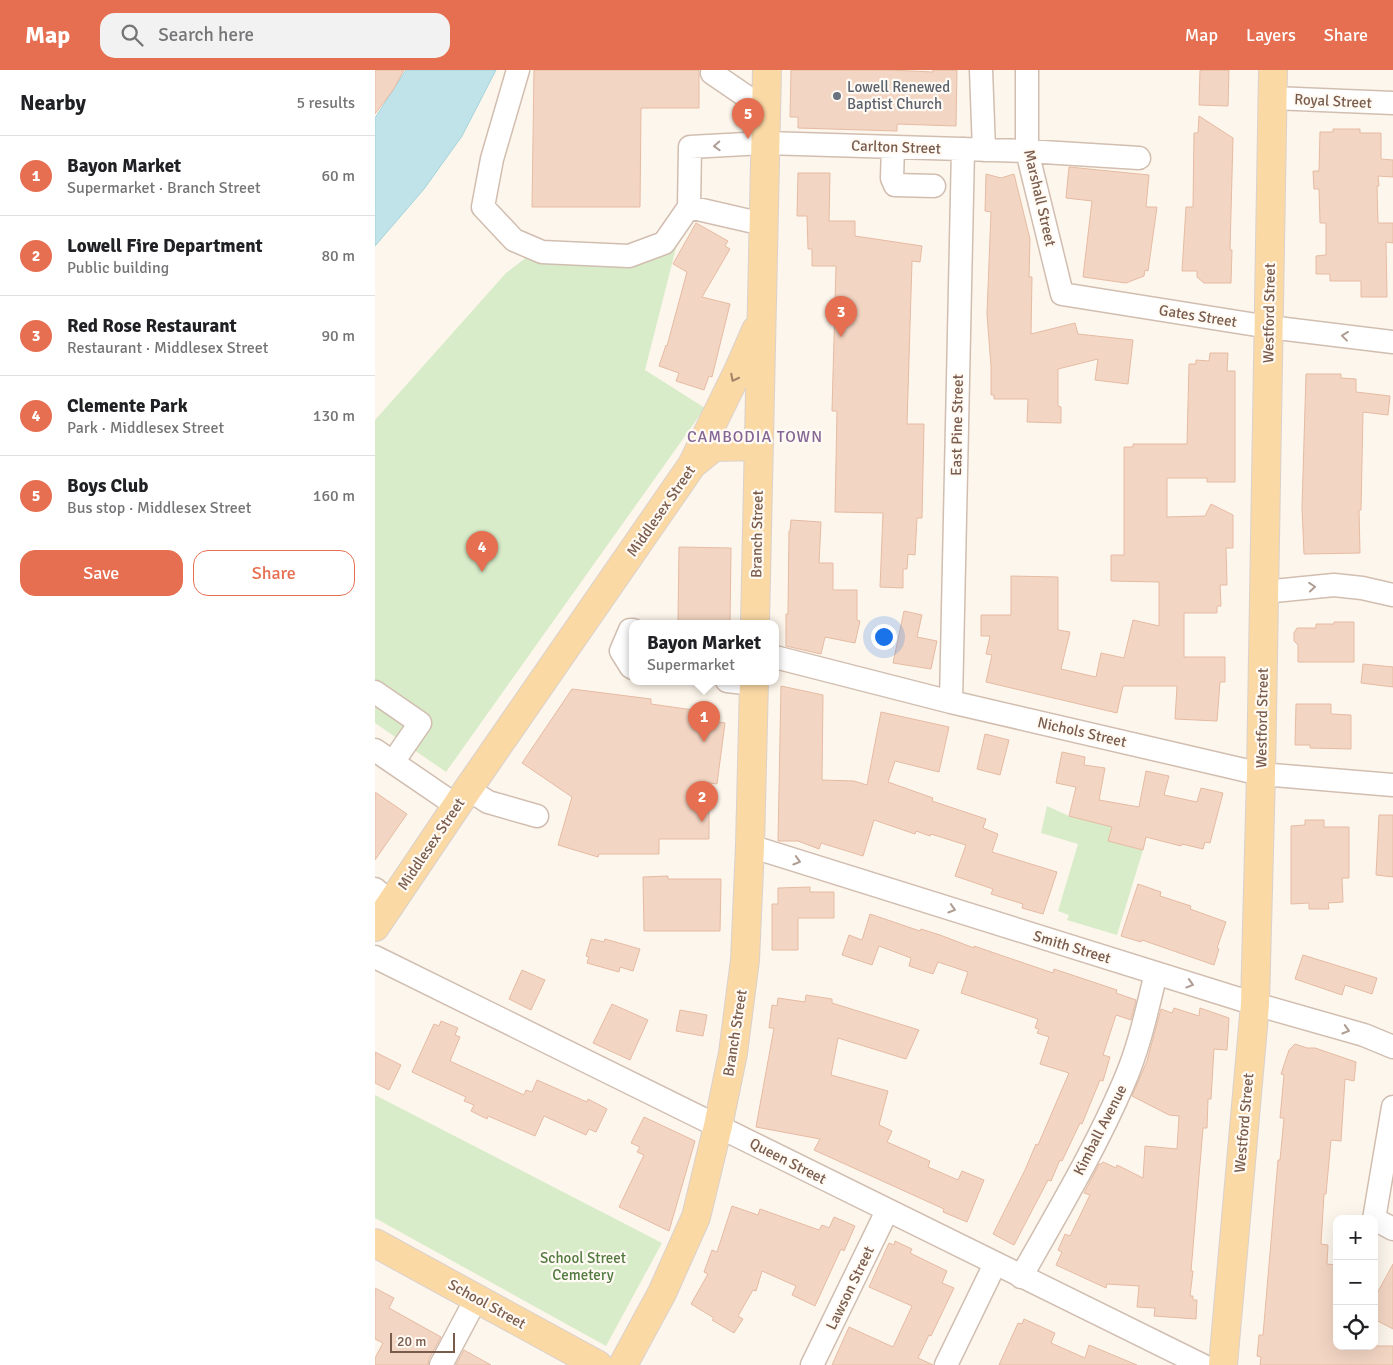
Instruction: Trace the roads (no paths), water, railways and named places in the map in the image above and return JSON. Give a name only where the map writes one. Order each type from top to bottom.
[{"type":"main road","points":[[759,446],[767,70]]},
{"type":"main road","name":"Westford Street","points":[[1223,1365],[1255,1004],[1261,774],[1273,70]]},
{"type":"main road","points":[[692,465],[739,369],[761,317]]},
{"type":"main road","name":"Middlesex Street","points":[[375,927],[383,896],[462,797],[692,465],[714,447],[759,446]]},
{"type":"main road","name":"Branch Street","points":[[755,620],[759,446]]},
{"type":"main road","name":"Branch Street","points":[[623,1365],[662,1294],[696,1217],[733,1053],[745,960],[754,685]]},
{"type":"main road","name":"School Street","points":[[375,1243],[598,1365]]},
{"type":"street","points":[[518,70],[491,159],[483,207],[514,240],[542,252],[629,256],[664,243],[689,207],[763,224]]},
{"type":"street","points":[[713,70],[712,73],[766,110]]},
{"type":"street","name":"East Pine Street","points":[[951,702],[973,150],[981,70]]},
{"type":"street","name":"Marshall Street","points":[[1027,70],[1027,152],[1063,294]]},
{"type":"street","name":"Royal Street","points":[[1273,98],[1393,103]]},
{"type":"street","name":"Carlton Street","points":[[689,207],[690,147],[765,143],[1027,152],[1139,158]]},
{"type":"street","points":[[893,147],[892,178],[895,185],[934,186]]},
{"type":"street","name":"Gates Street","points":[[1063,294],[1269,327],[1393,342]]},
{"type":"street","points":[[1264,592],[1334,586],[1363,588],[1393,595]]},
{"type":"street","points":[[629,632],[621,650],[629,664]]},
{"type":"street","name":"Nichols Street","points":[[779,658],[951,702],[1261,774],[1393,785]]},
{"type":"street","points":[[375,692],[420,722],[384,756],[462,797],[488,802],[537,816]]},
{"type":"street","name":"Smith Street","points":[[750,846],[1255,1004],[1364,1035],[1393,1047]]},
{"type":"street","name":"Queen Street","points":[[375,957],[1201,1365]]},
{"type":"street","name":"Kimball Avenue","points":[[1021,1277],[1099,1136],[1125,1081],[1146,1017],[1156,973]]},
{"type":"street","points":[[1393,1107],[1374,1219],[1393,1229]]},
{"type":"street","name":"Lawson Street","points":[[812,1365],[887,1211]]},
{"type":"street","points":[[946,1365],[995,1264]]},
{"type":"street","points":[[441,1365],[476,1299]]},
{"type":"water","points":[[406,70],[496,70],[462,136],[424,189],[375,246],[375,118]]},
{"type":"place","name":"Lowell Renewed Baptist Church","points":[[837,96]]},
{"type":"place","name":"Boys Club","points":[[748,139]]},
{"type":"place","name":"Red Rose Restaurant","points":[[841,337]]},
{"type":"place","name":"Clemente Park","points":[[482,572]]},
{"type":"place","name":"Bayon Market","points":[[704,742]]},
{"type":"place","name":"Lowell Fire Department","points":[[702,822]]},
{"type":"district","name":"CAMBODIA TOWN","points":[[755,437]]},
{"type":"park label","name":"School Street Cemetery","points":[[583,1266]]}]
